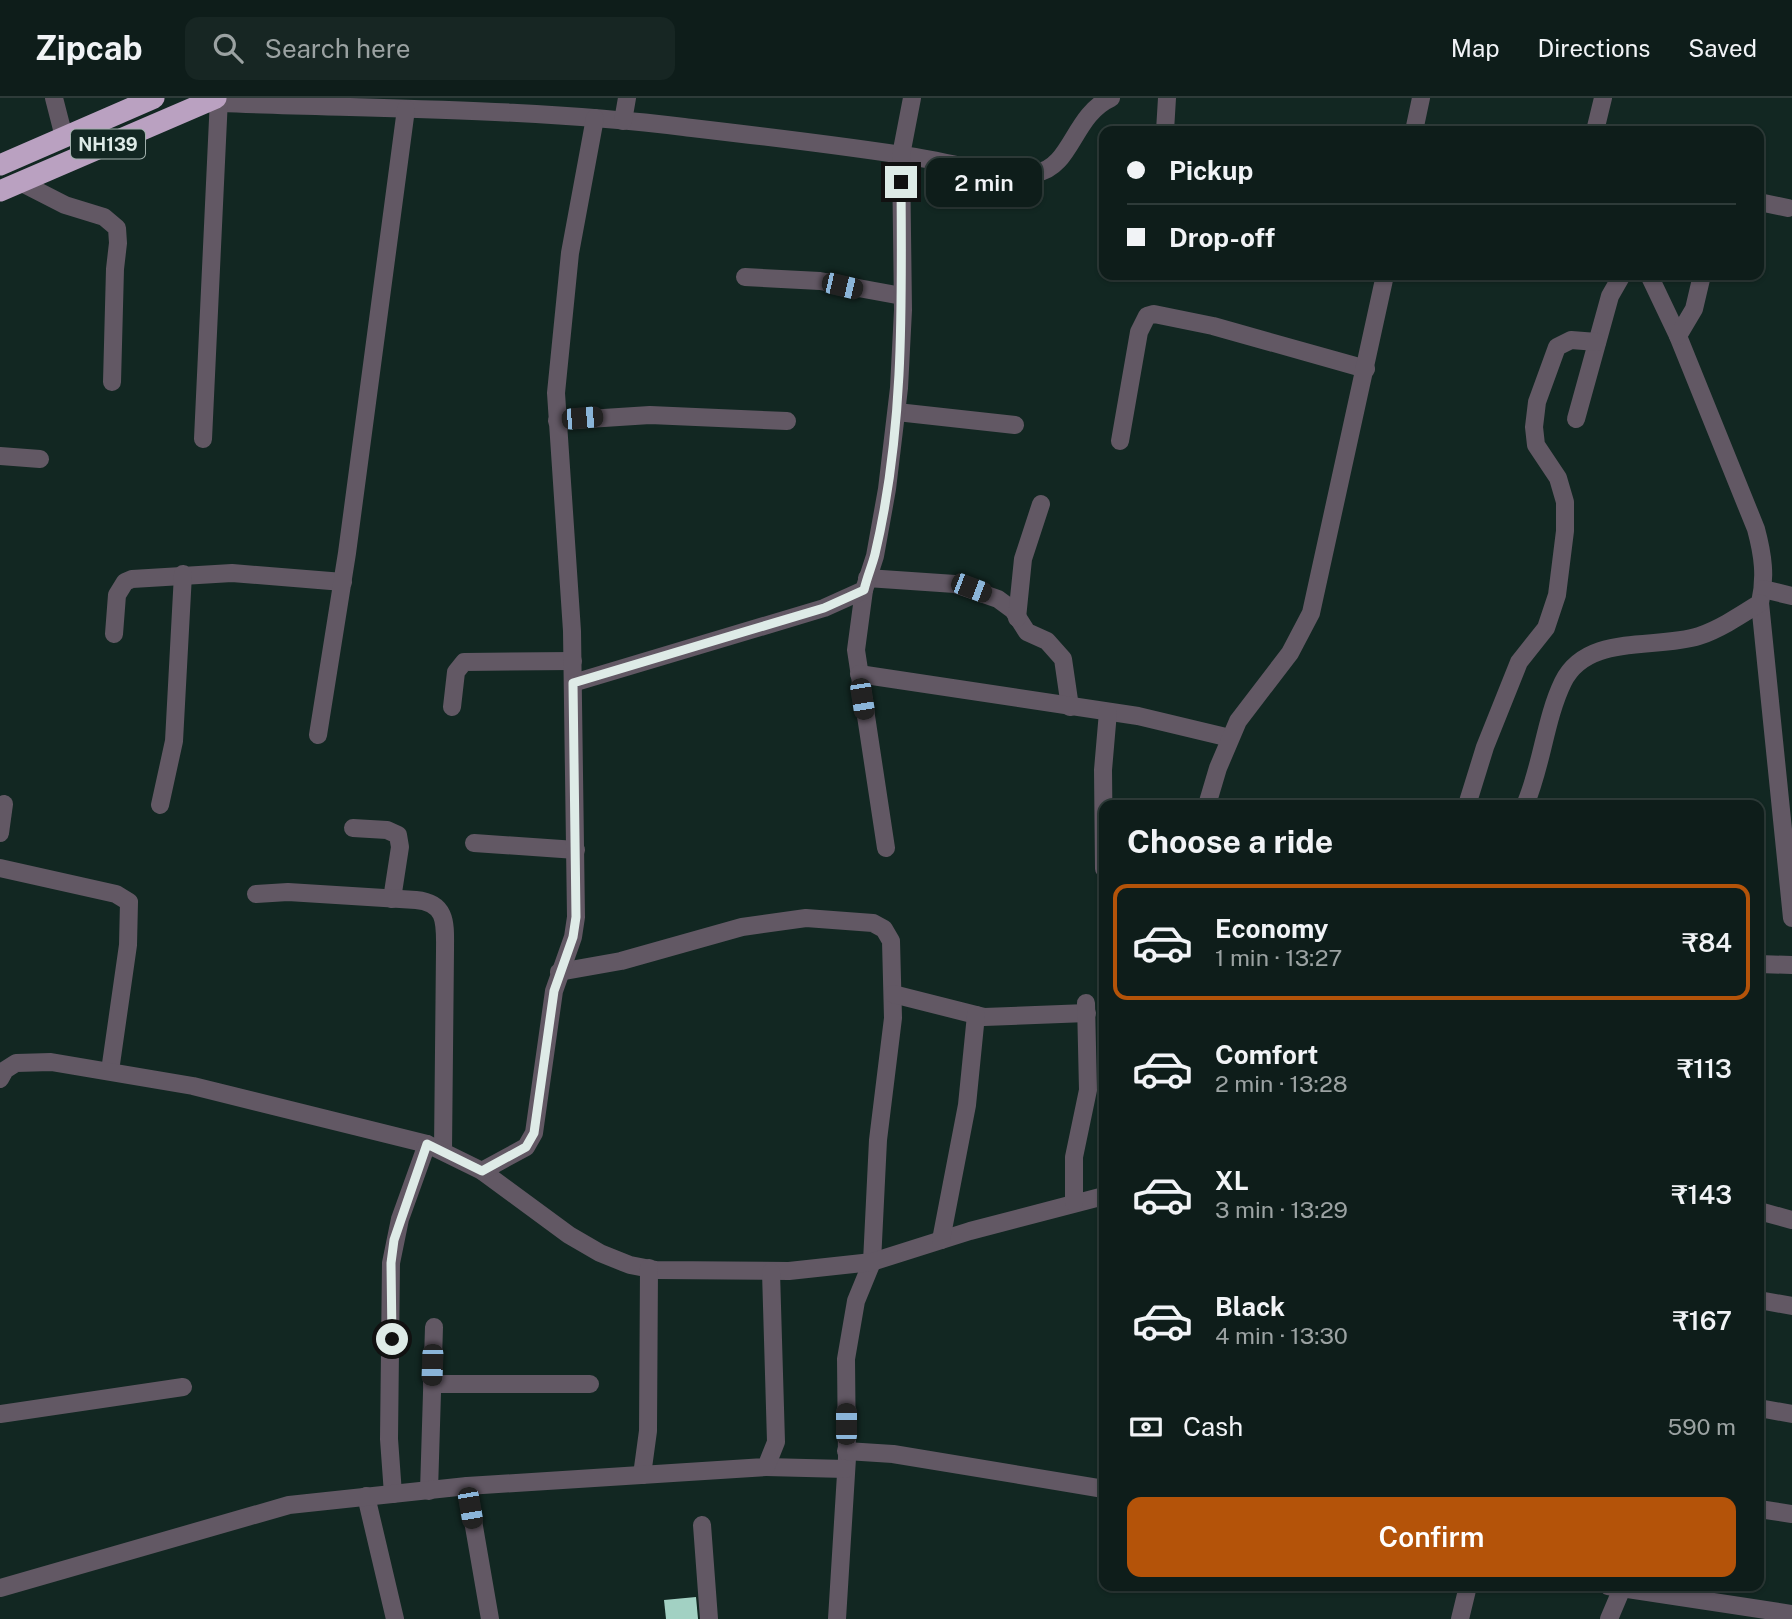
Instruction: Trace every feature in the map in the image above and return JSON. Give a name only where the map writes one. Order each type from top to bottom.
[{"type":"highway","name":"NH139","points":[[0,165],[153,98]]},
{"type":"highway","name":"NH139","points":[[0,191],[218,100]]},
{"type":"street","points":[[54,98],[66,136]]},
{"type":"street","points":[[64,98],[66,136]]},
{"type":"street","points":[[624,121],[626,98]]},
{"type":"street","points":[[886,848],[856,650],[865,584],[875,556],[887,489],[897,412],[902,296],[901,155],[912,98]]},
{"type":"street","points":[[204,439],[218,100],[595,118],[901,155],[1022,174],[1037,173],[1060,160],[1086,116],[1097,105],[1111,98]]},
{"type":"street","points":[[1165,126],[1167,98]]},
{"type":"street","points":[[1416,126],[1421,98]]},
{"type":"street","points":[[1596,126],[1604,98]]},
{"type":"street","points":[[318,736],[343,582],[406,109]]},
{"type":"street","points":[[482,1171],[526,1147],[534,1133],[559,972],[573,937],[576,917],[573,660],[566,514],[556,421],[564,304],[595,118]]},
{"type":"street","points":[[20,182],[65,205],[104,217],[117,228],[112,382]]},
{"type":"street","points":[[1764,203],[1788,208]]},
{"type":"street","points":[[745,277],[820,281],[902,296]]},
{"type":"street","points":[[1209,800],[1230,738],[1247,707],[1290,653],[1311,613],[1384,280]]},
{"type":"street","points":[[1576,419],[1610,296],[1619,280]]},
{"type":"street","points":[[1650,280],[1678,336],[1756,529],[1764,569],[1762,596],[1785,779],[1792,918]]},
{"type":"street","points":[[1678,336],[1694,309],[1701,280]]},
{"type":"street","points":[[1120,441],[1139,332],[1147,316],[1154,313],[1213,326],[1366,369]]},
{"type":"street","points":[[1469,800],[1514,674],[1524,654],[1546,628],[1557,595],[1565,531],[1565,502],[1558,478],[1536,445],[1534,427],[1537,402],[1557,347],[1571,340],[1597,342]]},
{"type":"street","points":[[897,412],[1015,425]]},
{"type":"street","points":[[556,421],[650,415],[787,421]]},
{"type":"street","points":[[0,456],[40,459]]},
{"type":"street","points":[[1017,618],[1023,559],[1041,503]]},
{"type":"street","points":[[114,634],[117,595],[125,582],[183,574],[232,573],[343,582]]},
{"type":"street","points":[[160,805],[174,741],[183,574]]},
{"type":"street","points":[[573,683],[824,608],[865,584],[936,582],[971,588],[998,599],[1027,632],[1047,641],[1063,659],[1070,707]]},
{"type":"street","points":[[1527,800],[1536,780],[1563,682],[1574,666],[1589,655],[1608,649],[1699,636],[1762,596],[1792,596]]},
{"type":"street","points":[[452,708],[456,673],[464,662],[573,660]]},
{"type":"street","points":[[859,674],[1160,720],[1230,738]]},
{"type":"street","points":[[1103,800],[1108,712]]},
{"type":"street","points":[[0,833],[4,804]]},
{"type":"street","points":[[353,828],[387,830],[398,835],[400,847],[392,899]]},
{"type":"street","points":[[474,843],[576,850]]},
{"type":"street","points":[[0,868],[116,894],[129,902],[128,945],[110,1071]]},
{"type":"street","points":[[256,894],[288,892],[429,901],[440,908],[444,918],[435,1147],[400,1219],[391,1263],[389,1421],[393,1494]]},
{"type":"street","points":[[559,972],[621,961],[742,927],[806,918],[873,923],[884,929],[893,957],[893,994],[878,1140],[872,1262],[856,1301],[846,1359],[846,1460],[837,1619]]},
{"type":"street","points":[[1764,964],[1792,965]]},
{"type":"street","points":[[893,994],[976,1015],[1014,1017],[1087,1008],[1087,1090],[1074,1157],[1074,1203]]},
{"type":"street","points":[[942,1240],[966,1116],[976,1015]]},
{"type":"street","points":[[0,1079],[5,1070],[16,1063],[34,1061],[110,1071],[230,1094],[435,1147],[482,1171],[569,1235],[600,1253],[630,1265],[649,1268],[771,1272],[872,1262],[1099,1197]]},
{"type":"street","points":[[1764,1212],[1792,1220]]},
{"type":"street","points":[[642,1475],[648,1430],[649,1268]]},
{"type":"street","points":[[766,1467],[776,1442],[771,1272]]},
{"type":"street","points":[[1764,1301],[1792,1306]]},
{"type":"street","points":[[429,1491],[433,1327]]},
{"type":"street","points":[[432,1384],[590,1384]]},
{"type":"street","points":[[0,1414],[183,1387]]},
{"type":"street","points":[[1764,1409],[1792,1414]]},
{"type":"street","points":[[0,1588],[264,1511],[366,1496],[467,1486],[766,1467],[894,1454],[1099,1488]]},
{"type":"street","points":[[467,1486],[490,1619]]},
{"type":"street","points":[[366,1496],[395,1619]]},
{"type":"street","points":[[1764,1510],[1792,1514]]},
{"type":"street","points":[[702,1525],[709,1619]]},
{"type":"street","points":[[1460,1619],[1467,1591]]},
{"type":"street","points":[[1609,1619],[1617,1591]]},
{"type":"street","points":[[1650,1591],[1792,1614]]},
{"type":"street","points":[[1703,1619],[1707,1600]]},
{"type":"building","points":[[696,1597],[698,1619],[666,1619],[664,1600]]},
{"type":"route","points":[[392,1339],[391,1263],[394,1240],[427,1144],[482,1171],[513,1157],[526,1147],[534,1133],[554,991],[573,937],[576,917],[576,751],[573,683],[824,608],[864,590],[875,556],[887,489],[899,388],[903,310],[901,182]]}]
